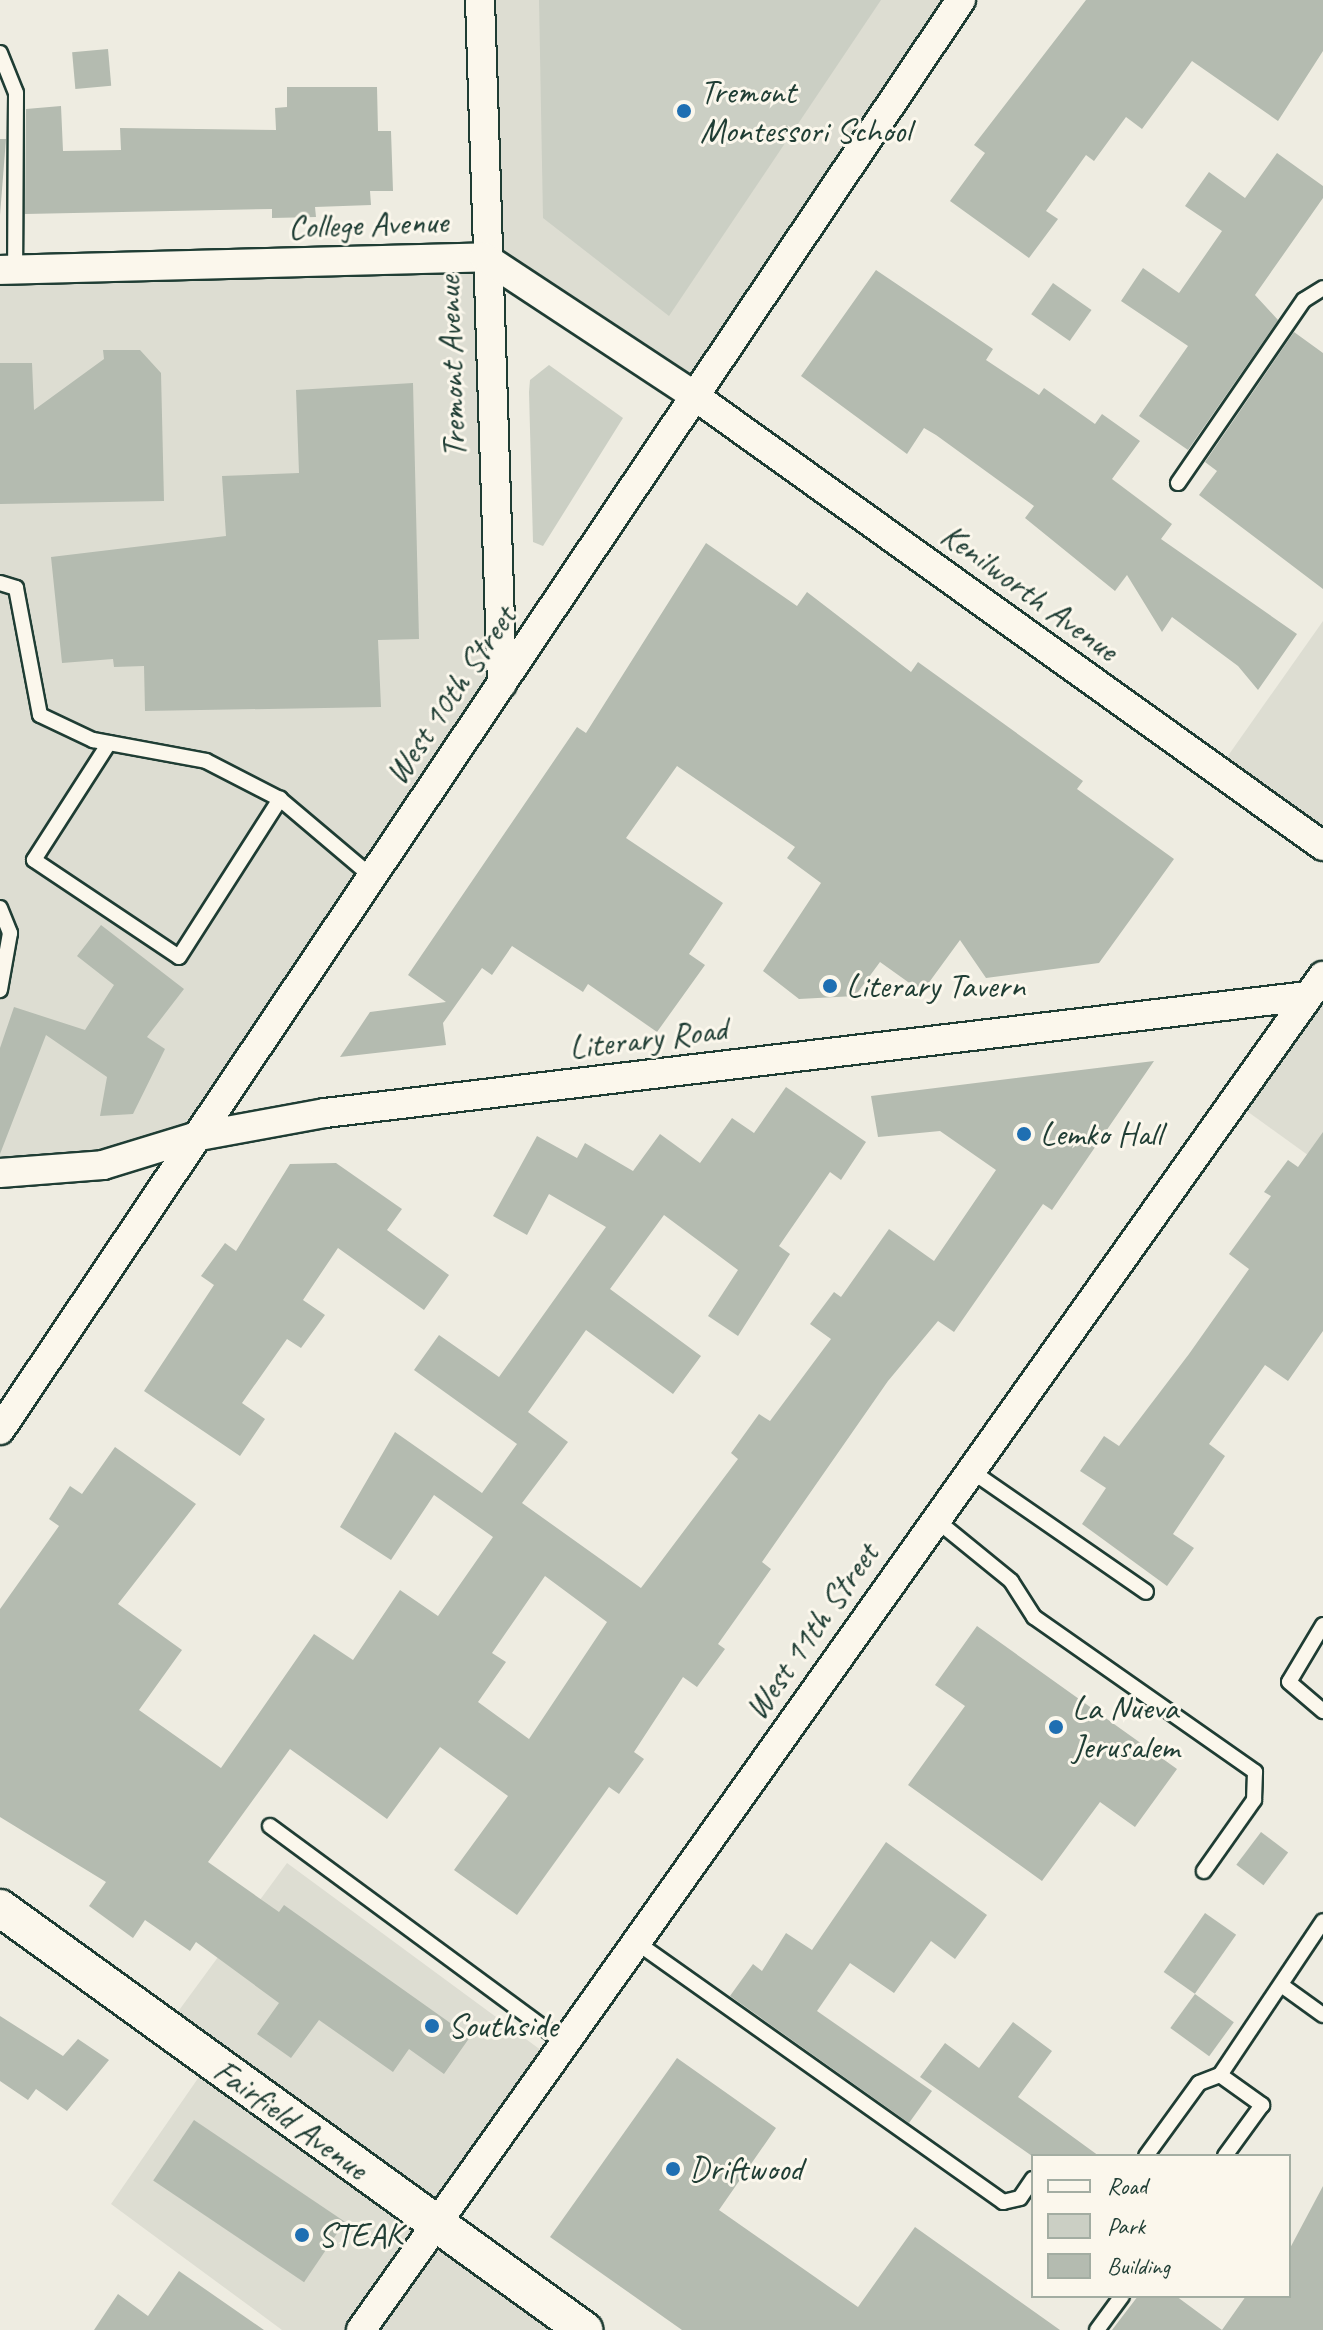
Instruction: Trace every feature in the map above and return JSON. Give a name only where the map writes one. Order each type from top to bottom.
[{"type":"street","name":"Tremont Avenue","points":[[480,0],[484,257],[502,684]]},
{"type":"street","name":"West 10th Street","points":[[0,1430],[194,1137],[961,0]]},
{"type":"street","name":"College Avenue","points":[[8,269],[484,257],[696,397]]},
{"type":"street","name":"Kenilworth Avenue","points":[[696,397],[1323,846]]},
{"type":"street","name":"Literary Road","points":[[0,1173],[103,1165],[194,1137],[325,1113],[1316,986]]},
{"type":"street","name":"West 11th Street","points":[[361,2330],[969,1469],[1316,986]]},
{"type":"street","name":"Fairfield Avenue","points":[[0,1908],[584,2330]]},
{"type":"lane","points":[[0,53],[16,93],[8,269]]},
{"type":"lane","points":[[1178,483],[1304,300],[1323,288]]},
{"type":"lane","points":[[0,583],[16,588],[40,715],[109,743],[206,761],[280,799],[371,876]]},
{"type":"lane","points":[[109,743],[34,860],[179,957],[280,799]]},
{"type":"lane","points":[[0,908],[10,933],[0,990]]},
{"type":"lane","points":[[969,1469],[1146,1592]]},
{"type":"lane","points":[[934,1519],[1011,1581],[1034,1617],[1255,1772],[1254,1800],[1204,1871]]},
{"type":"lane","points":[[1323,1625],[1289,1682],[1323,1711]]},
{"type":"lane","points":[[270,1826],[564,2043]]},
{"type":"lane","points":[[1147,2154],[1199,2083],[1220,2075],[1284,1987],[1323,1921]]},
{"type":"lane","points":[[636,1942],[1003,2202],[1020,2198],[1031,2182]]},
{"type":"lane","points":[[1284,1987],[1323,2015]]},
{"type":"lane","points":[[1220,2075],[1262,2105],[1226,2154]]},
{"type":"lane","points":[[1097,2330],[1121,2298]]},
{"type":"shaded area","points":[[480,0],[961,0],[696,397],[485,257],[502,684],[194,1137],[0,1173],[0,270],[484,257]]},
{"type":"shaded area","points":[[1323,621],[1323,846],[1218,770]]},
{"type":"shaded area","points":[[1323,976],[1323,1166],[1233,1101]]},
{"type":"shaded area","points":[[287,1863],[553,2059],[435,2223],[584,2330],[282,2330],[111,2204],[210,2061],[166,2028]]},
{"type":"green space","points":[[539,0],[881,0],[669,316],[543,218]]},
{"type":"green space","points":[[549,365],[623,418],[543,546],[533,542],[529,392],[530,380]]},
{"type":"building","points":[[1086,0],[1323,0],[1323,51],[1278,121],[1192,61],[1142,129],[1126,117],[1094,161],[1086,155],[1046,211],[1058,219],[1029,258],[950,201],[985,153],[974,145]]},
{"type":"building","points":[[108,49],[111,86],[75,89],[72,52]]},
{"type":"building","points":[[287,87],[377,87],[378,131],[391,131],[393,191],[370,191],[371,205],[315,207],[316,217],[272,218],[272,209],[25,214],[26,109],[61,106],[63,151],[121,150],[120,128],[276,130],[275,108],[287,107]]},
{"type":"building","points":[[0,139],[6,139],[0,215]]},
{"type":"building","points":[[1277,153],[1323,186],[1323,198],[1255,295],[1278,320],[1188,450],[1139,416],[1188,346],[1121,301],[1143,268],[1179,293],[1222,231],[1185,206],[1209,172],[1245,198]]},
{"type":"building","points":[[876,270],[993,349],[986,360],[1039,395],[1044,388],[1095,424],[1102,414],[1140,441],[1112,479],[1172,524],[1161,539],[1297,634],[1258,690],[1238,666],[1172,617],[1162,632],[1127,575],[1115,591],[1025,518],[1034,506],[936,435],[924,428],[907,454],[801,376]]},
{"type":"building","points":[[1053,283],[1092,310],[1070,341],[1031,314]]},
{"type":"building","points":[[1294,332],[1323,353],[1323,589],[1199,495],[1217,471],[1205,462]]},
{"type":"building","points":[[103,350],[140,350],[161,373],[164,501],[0,504],[0,363],[32,363],[34,410],[104,359]]},
{"type":"building","points":[[413,383],[419,639],[378,640],[381,707],[145,711],[144,666],[114,667],[113,659],[62,663],[51,557],[226,536],[222,476],[299,473],[296,390]]},
{"type":"building","points":[[706,543],[797,606],[807,592],[911,672],[918,662],[1083,781],[1077,789],[1174,859],[1099,963],[986,978],[960,940],[922,992],[880,962],[855,996],[799,999],[763,971],[821,883],[787,858],[795,847],[677,766],[626,838],[723,903],[689,954],[705,965],[657,1032],[588,984],[583,992],[512,946],[492,975],[482,968],[443,1023],[446,1045],[340,1057],[370,1012],[446,1002],[408,975],[577,727],[586,733]]},
{"type":"building","points":[[101,925],[184,989],[147,1037],[165,1049],[133,1114],[100,1116],[107,1077],[46,1035],[0,1154],[0,1048],[14,1007],[85,1030],[114,985],[77,956]]},
{"type":"building","points":[[1154,1061],[1052,1210],[1043,1204],[954,1332],[938,1321],[888,1381],[762,1562],[771,1569],[718,1644],[725,1649],[697,1687],[683,1677],[634,1752],[644,1759],[619,1794],[609,1787],[517,1915],[454,1870],[508,1796],[440,1747],[387,1819],[290,1749],[208,1862],[279,1912],[284,1905],[470,2037],[444,2074],[409,2049],[393,2072],[319,2020],[291,2058],[257,2034],[279,2003],[196,1942],[190,1951],[145,1920],[133,1938],[89,1906],[106,1882],[0,1817],[0,1609],[59,1526],[49,1519],[70,1486],[82,1494],[115,1447],[196,1504],[118,1604],[182,1650],[139,1710],[221,1768],[314,1634],[353,1660],[400,1590],[438,1616],[493,1537],[434,1495],[391,1560],[340,1527],[395,1432],[482,1493],[517,1444],[414,1370],[439,1335],[499,1377],[606,1227],[549,1194],[527,1235],[493,1216],[537,1136],[577,1158],[585,1143],[633,1171],[660,1134],[700,1163],[732,1118],[754,1133],[786,1087],[866,1142],[841,1180],[830,1172],[779,1246],[790,1254],[738,1336],[708,1316],[738,1270],[664,1215],[610,1289],[701,1356],[673,1394],[586,1330],[528,1412],[568,1442],[522,1503],[641,1588],[738,1459],[731,1453],[759,1414],[770,1421],[831,1339],[810,1324],[834,1292],[841,1297],[889,1229],[934,1261],[996,1170],[940,1131],[878,1137],[871,1096]],"holes":[[[545,1576],[607,1622],[529,1739],[478,1702],[506,1662],[492,1653]]]},
{"type":"building","points":[[1323,1132],[1323,1331],[1288,1381],[1265,1365],[1209,1444],[1225,1456],[1173,1534],[1194,1548],[1167,1586],[1082,1524],[1106,1488],[1080,1471],[1104,1436],[1119,1446],[1189,1354],[1249,1269],[1229,1254],[1271,1196],[1264,1192],[1288,1160],[1298,1167]]},
{"type":"building","points":[[336,1163],[402,1209],[387,1230],[449,1275],[424,1310],[338,1248],[303,1300],[325,1315],[301,1348],[287,1339],[242,1403],[265,1419],[240,1456],[144,1391],[214,1285],[201,1276],[225,1243],[236,1251],[290,1164]]},
{"type":"building","points":[[977,1626],[1177,1769],[1135,1827],[1100,1802],[1042,1881],[908,1785],[965,1706],[935,1685]]},
{"type":"building","points":[[1261,1832],[1288,1852],[1263,1885],[1236,1865]]},
{"type":"building","points":[[886,1842],[987,1915],[955,1959],[931,1941],[894,1993],[850,1963],[817,2011],[932,2091],[909,2123],[730,1996],[753,1964],[762,1971],[786,1933],[812,1950]]},
{"type":"building","points":[[1205,1913],[1236,1935],[1195,1994],[1164,1972]]},
{"type":"building","points":[[1195,1994],[1234,2022],[1209,2056],[1170,2028]]},
{"type":"building","points":[[0,2016],[63,2056],[78,2039],[109,2060],[67,2111],[36,2089],[28,2100],[0,2081]]},
{"type":"building","points":[[1013,2022],[1052,2051],[1018,2097],[1096,2154],[1031,2155],[920,2077],[945,2043],[979,2068]]},
{"type":"building","name":"Driftwood","points":[[677,2058],[776,2128],[719,2210],[858,2307],[915,2227],[1060,2330],[682,2330],[550,2237]]},
{"type":"building","points":[[194,2120],[345,2222],[304,2282],[153,2181]]},
{"type":"building","points":[[1323,2186],[1323,2330],[1222,2330],[1245,2298],[1291,2298],[1291,2246]]},
{"type":"building","points":[[179,2271],[264,2330],[94,2330],[118,2294],[148,2316]]},
{"type":"building","points":[[1136,2298],[1179,2298],[1222,2330],[1112,2330]]},
{"type":"place","name":"Tremont Montessori School","points":[[684,111]]},
{"type":"place","name":"Literary Tavern","points":[[830,986]]},
{"type":"place","name":"Lemko Hall","points":[[1024,1134]]},
{"type":"place","name":"La Nueva Jerusalem","points":[[1056,1727]]},
{"type":"place","name":"Southside","points":[[432,2026]]},
{"type":"place","name":"Driftwood","points":[[673,2169]]},
{"type":"place","name":"STEAK","points":[[302,2235]]}]
